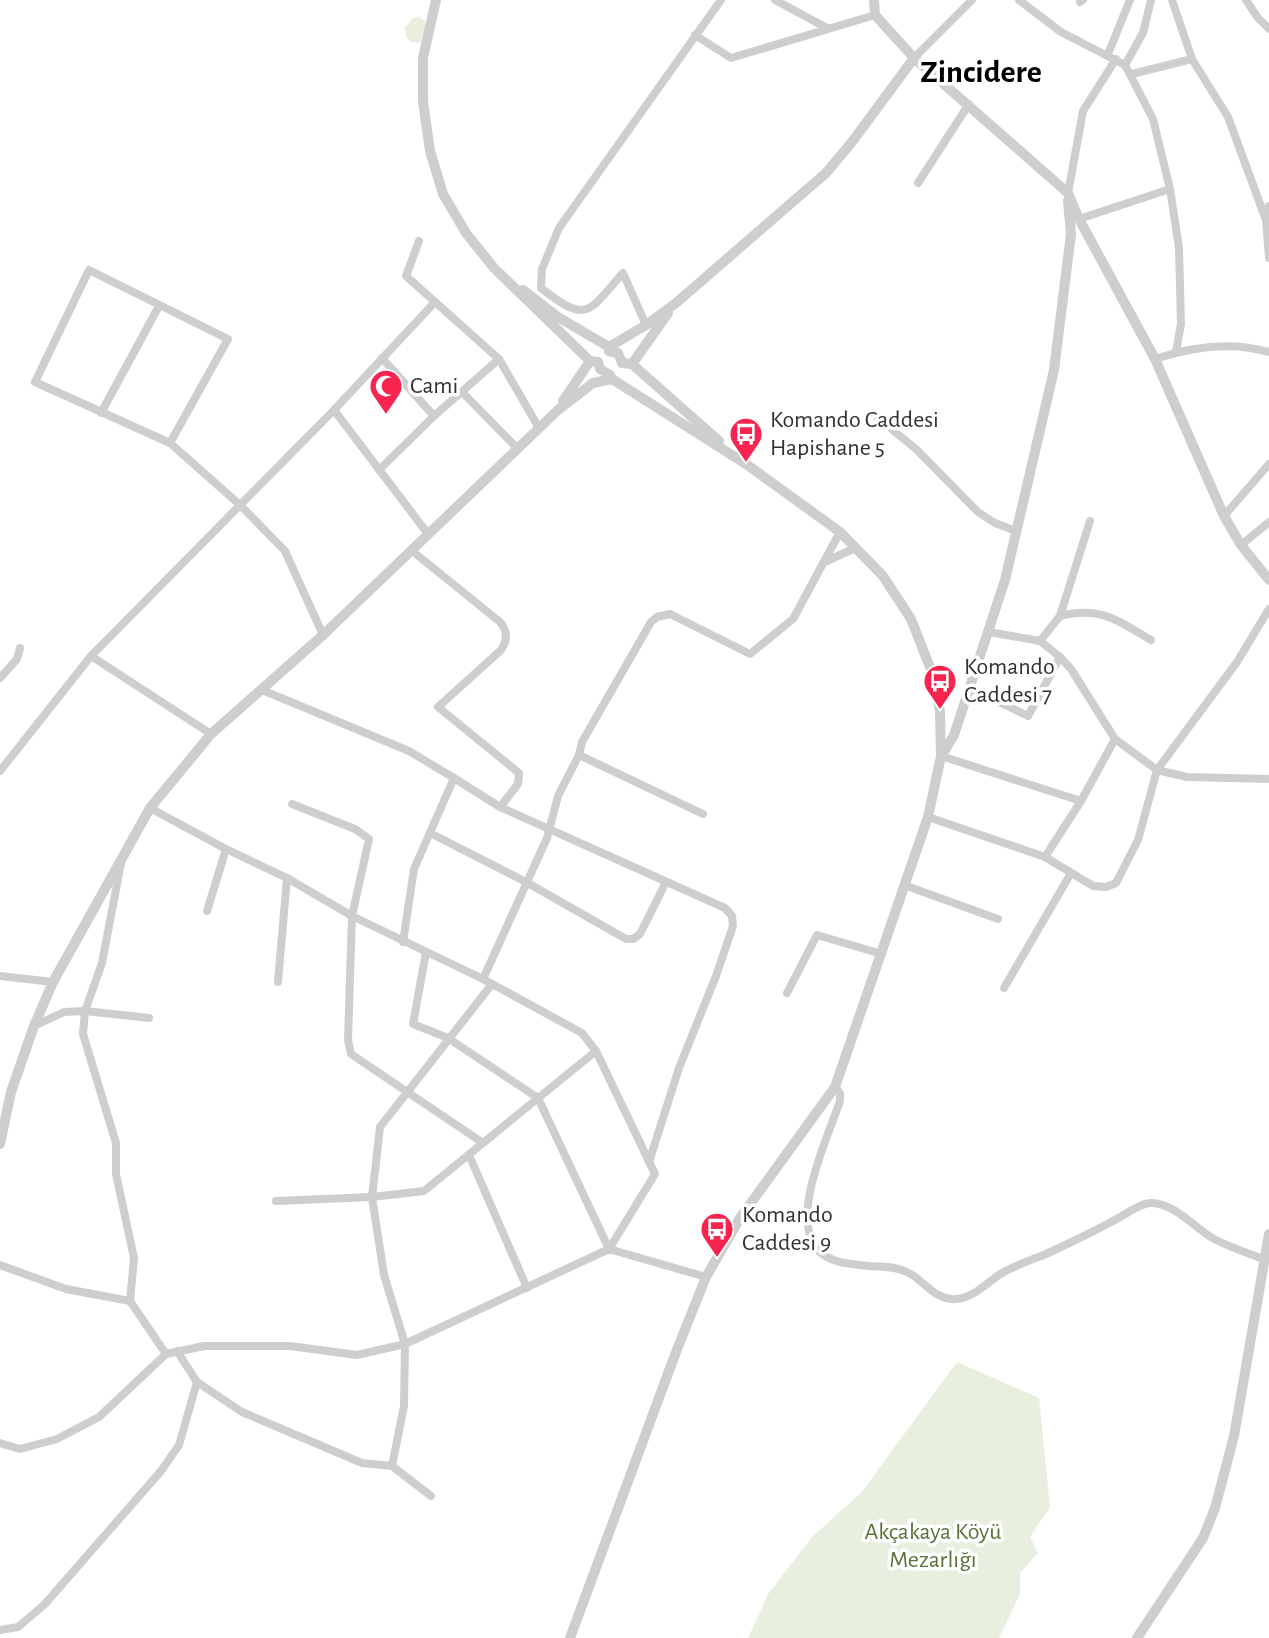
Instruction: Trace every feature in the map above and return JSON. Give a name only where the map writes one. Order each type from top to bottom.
[{"type":"street","points":[[436,0],[423,58],[423,101],[430,151],[443,194],[466,233],[494,268],[600,369],[746,464],[840,532],[883,576],[911,619],[931,670],[940,711],[942,756],[928,817],[835,1087],[740,1218],[706,1277],[570,1638]]},
{"type":"street","points":[[646,325],[623,273],[593,306],[579,312],[565,307],[541,288],[542,269],[559,228],[721,0]]},
{"type":"street","points":[[775,0],[828,29]]},
{"type":"street","points":[[558,410],[594,361],[676,303],[826,173],[914,58],[972,0]]},
{"type":"street","points":[[1019,0],[1061,32],[1125,65],[1153,118],[1170,189],[1179,248],[1181,324],[1176,352]]},
{"type":"street","points":[[1108,54],[1130,0]]},
{"type":"street","points":[[1125,65],[1143,33],[1151,0]]},
{"type":"street","points":[[1172,0],[1192,59],[1228,117],[1266,220],[1269,258]]},
{"type":"street","points":[[1246,0],[1258,19],[1269,29]]},
{"type":"street","points":[[875,1],[875,15],[914,58],[1068,193],[1079,219],[1155,359],[1224,516],[1241,545],[1269,580]]},
{"type":"street","points":[[695,35],[732,58],[875,15]]},
{"type":"street","points":[[942,756],[954,735],[989,632],[1054,370],[1071,234],[1068,193],[1083,111],[1116,59]]},
{"type":"street","points":[[1132,75],[1192,59]]},
{"type":"street","points":[[918,183],[969,104]]},
{"type":"street","points":[[1079,219],[1170,189]]},
{"type":"street","points":[[1266,220],[1269,206]]},
{"type":"street","points":[[419,241],[406,276],[499,359],[539,428]]},
{"type":"street","points":[[494,268],[558,317],[618,354],[746,464]]},
{"type":"street","points":[[170,443],[228,339],[89,270],[35,382],[170,443],[285,551],[323,635]]},
{"type":"street","points":[[0,771],[91,656],[334,410],[435,302]]},
{"type":"street","points":[[0,1144],[11,1091],[53,982],[150,808],[211,734],[323,635],[558,410],[593,383],[611,377],[627,364],[676,303]]},
{"type":"street","points":[[101,413],[159,306]]},
{"type":"street","points":[[1155,359],[1208,346],[1269,352]]},
{"type":"street","points":[[382,358],[434,416]]},
{"type":"street","points":[[379,470],[434,416],[499,359]]},
{"type":"street","points":[[462,392],[517,449]]},
{"type":"street","points":[[334,410],[428,534]]},
{"type":"street","points":[[878,418],[916,449],[978,512],[995,523],[1016,531]]},
{"type":"street","points":[[1224,516],[1269,464]]},
{"type":"street","points":[[1040,641],[1060,616],[1090,521]]},
{"type":"street","points":[[1241,545],[1269,522]]},
{"type":"street","points":[[392,1466],[404,1406],[405,1344],[383,1275],[372,1197],[380,1127],[448,1038],[487,981],[549,830],[561,788],[579,755],[582,742],[651,622],[657,617],[670,614],[750,654],[793,619],[840,532]]},
{"type":"street","points":[[825,563],[843,551],[855,548]]},
{"type":"street","points":[[411,550],[500,622],[506,631],[506,641],[500,651],[438,707],[519,773],[518,785],[500,807]]},
{"type":"street","points":[[928,817],[1045,858],[1093,886],[1106,887],[1116,883],[1138,840],[1157,770],[1237,662],[1269,609]]},
{"type":"street","points":[[1060,616],[1080,611],[1100,613],[1151,640]]},
{"type":"street","points":[[989,632],[1040,641],[1060,657],[1071,668],[1115,738],[1157,770],[1187,777],[1269,779]]},
{"type":"street","points":[[0,678],[17,659],[20,648]]},
{"type":"street","points":[[91,656],[211,734]]},
{"type":"street","points":[[970,688],[1028,716],[1060,657]]},
{"type":"street","points":[[262,690],[409,751],[500,807],[725,908],[732,916],[733,926],[679,1068],[649,1162]]},
{"type":"street","points":[[1045,858],[1081,801],[1115,738]]},
{"type":"street","points":[[579,755],[704,814]]},
{"type":"street","points":[[942,756],[1081,801]]},
{"type":"street","points":[[403,942],[414,869],[454,778]]},
{"type":"street","points":[[292,804],[355,829],[369,839],[352,916],[349,1048],[356,1059],[407,1090],[483,1143]]},
{"type":"street","points":[[0,1443],[20,1449],[57,1439],[99,1417],[166,1354],[177,1351],[204,1346],[290,1346],[357,1355],[405,1344],[609,1248],[655,1174],[596,1051],[582,1032],[487,981],[352,916],[287,878],[150,808]]},
{"type":"street","points":[[430,833],[630,940],[640,934],[666,882]]},
{"type":"street","points":[[207,911],[226,849]]},
{"type":"street","points":[[122,857],[102,962],[85,1011],[83,1034],[116,1143],[116,1174],[134,1258],[130,1301],[166,1354]]},
{"type":"street","points":[[1003,988],[1071,873]]},
{"type":"street","points":[[278,982],[287,878]]},
{"type":"street","points":[[904,885],[998,919]]},
{"type":"street","points":[[787,993],[817,935],[882,954]]},
{"type":"street","points":[[426,952],[413,1024],[448,1038],[538,1098],[609,1248],[706,1277]]},
{"type":"street","points":[[0,976],[53,982]]},
{"type":"street","points":[[34,1026],[64,1013],[85,1011],[149,1018]]},
{"type":"street","points":[[276,1200],[372,1197],[424,1191],[596,1051]]},
{"type":"street","points":[[835,1087],[840,1101],[817,1170],[806,1216],[814,1245],[834,1260],[901,1269],[935,1294],[957,1300],[971,1295],[1008,1269],[1089,1235],[1150,1203],[1164,1205],[1215,1239],[1264,1259]]},
{"type":"street","points":[[0,1090],[11,1091]]},
{"type":"street","points":[[469,1155],[527,1288]]},
{"type":"street","points":[[1137,1638],[1203,1538],[1216,1508],[1234,1436],[1269,1234]]},
{"type":"street","points":[[0,1265],[66,1289],[130,1301]]},
{"type":"street","points":[[177,1351],[197,1382],[254,1417],[362,1462],[392,1466],[430,1496]]},
{"type":"street","points":[[0,1630],[18,1627],[44,1605],[162,1471],[178,1445],[197,1382]]},
{"type":"green space","points":[[419,17],[425,21],[426,29],[420,43],[411,42],[406,37],[405,28],[413,18]]},
{"type":"green space","name":"Akçakaya Köyü Mezarlığı","points":[[957,1362],[1039,1398],[1050,1507],[1030,1537],[1038,1553],[1020,1573],[1020,1594],[999,1638],[748,1638],[768,1594],[812,1537],[861,1493]]},
{"type":"place","name":"Cami","points":[[386,416]]},
{"type":"place","name":"Komando Caddesi Hapishane 5","points":[[746,464]]},
{"type":"place","name":"Komando Caddesi 7","points":[[940,711]]},
{"type":"place","name":"Komando Caddesi 9","points":[[717,1259]]},
{"type":"district","name":"Zincidere","points":[[981,72]]}]
